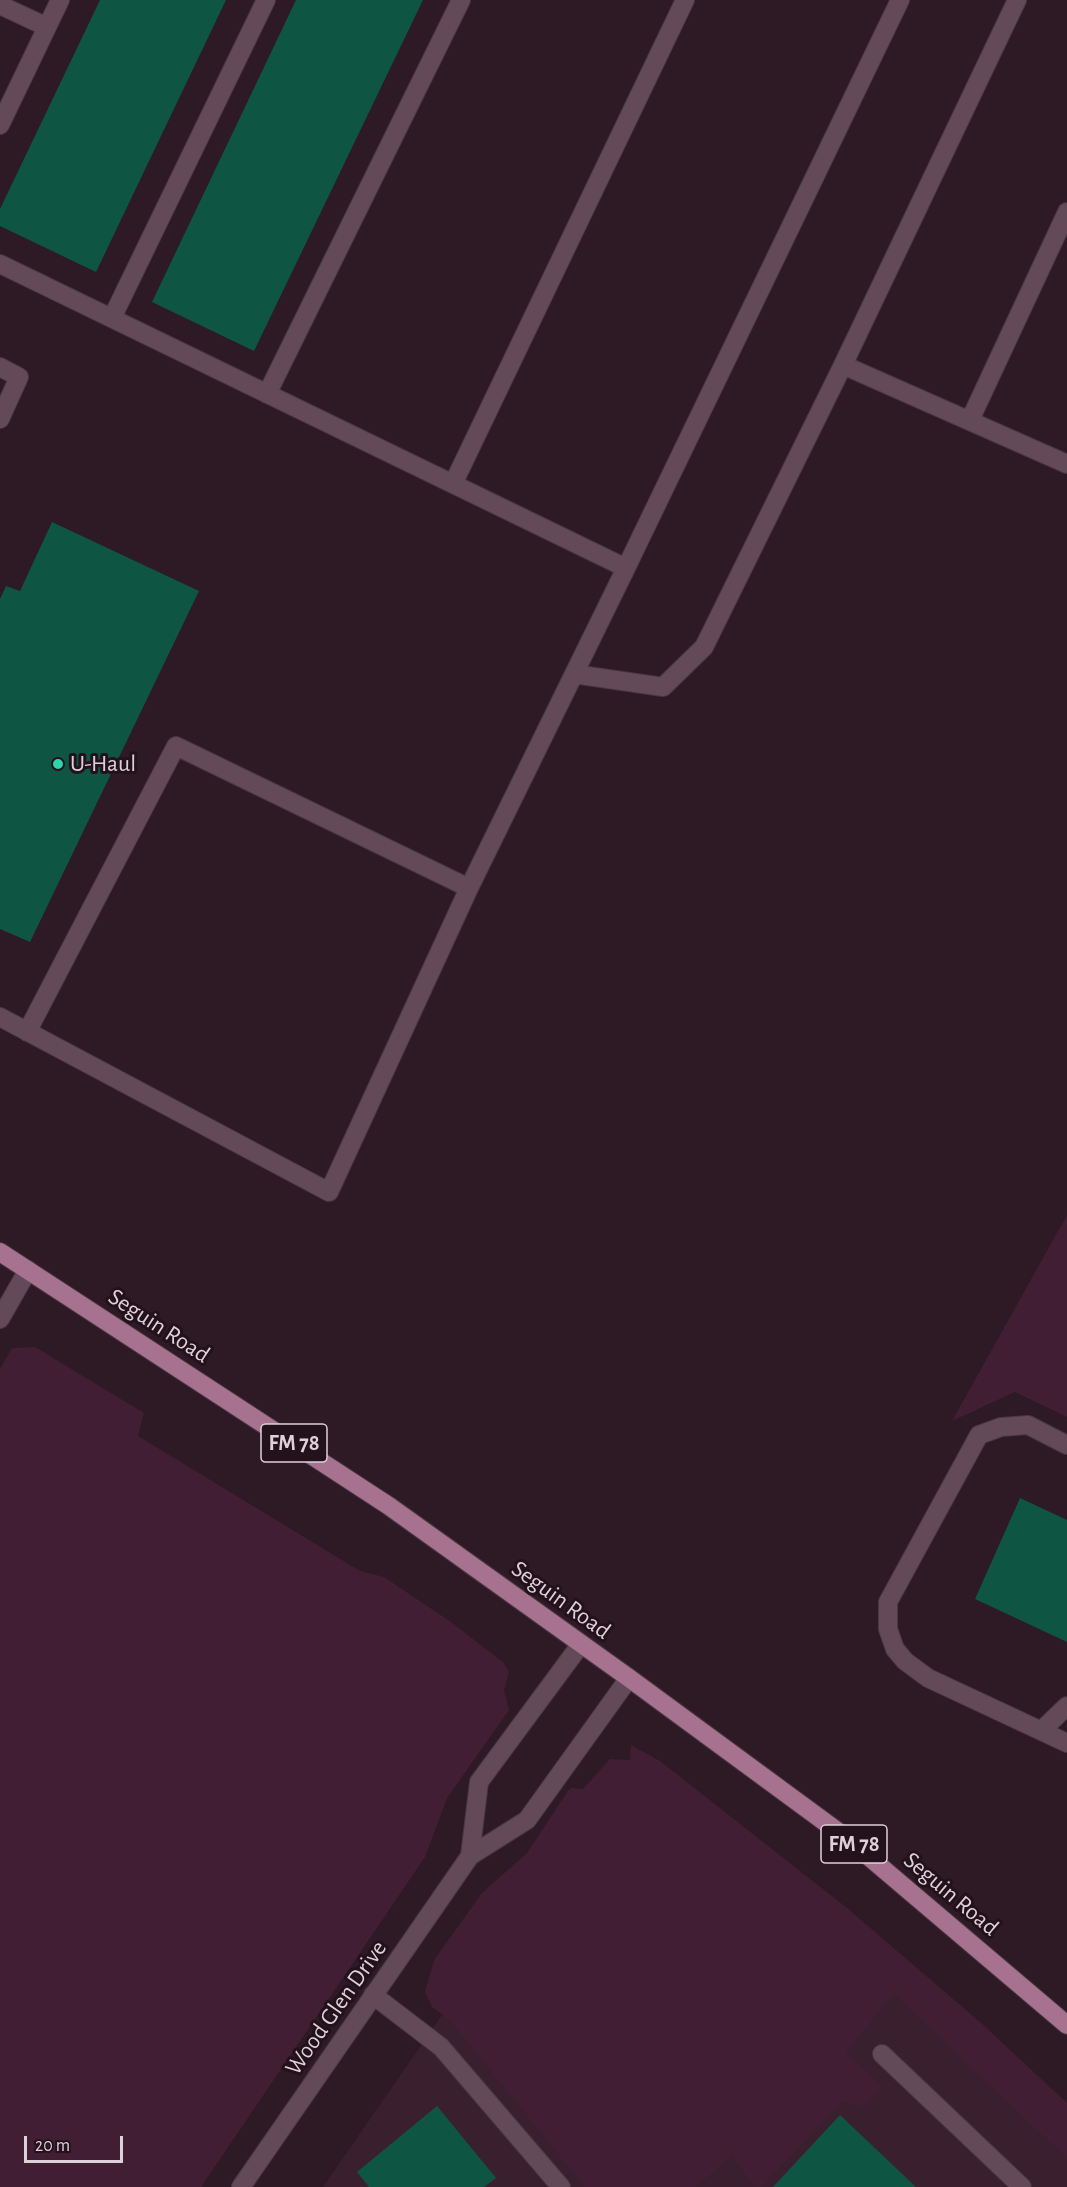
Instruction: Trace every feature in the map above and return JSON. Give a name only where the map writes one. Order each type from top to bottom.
[{"type":"main road","name":"Seguin Road","points":[[0,1252],[389,1506],[629,1678],[848,1839],[1067,2025]]},
{"type":"street","points":[[0,125],[60,0]]},
{"type":"street","points":[[111,318],[266,0]]},
{"type":"street","points":[[267,394],[461,0]]},
{"type":"street","points":[[453,484],[685,0]]},
{"type":"street","points":[[0,1017],[329,1192],[469,888],[900,0]]},
{"type":"street","points":[[574,674],[663,687],[704,646],[843,365],[1017,0]]},
{"type":"street","points":[[0,5],[47,27]]},
{"type":"street","points":[[970,420],[1067,212]]},
{"type":"street","points":[[0,264],[626,568]]},
{"type":"street","points":[[843,365],[1067,464]]},
{"type":"street","points":[[0,367],[19,377],[0,419]]},
{"type":"street","points":[[27,1032],[176,746],[469,888]]},
{"type":"street","points":[[0,1319],[28,1270]]},
{"type":"street","points":[[1067,1445],[1028,1425],[1001,1427],[979,1435],[888,1602],[888,1629],[895,1649],[905,1661],[928,1678],[1067,1743]]},
{"type":"street","name":"Wood Glen Drive","points":[[470,1856],[479,1782],[581,1644]]},
{"type":"street","name":"Wood Glen Drive","points":[[241,2187],[470,1856],[527,1820],[629,1678]]},
{"type":"street","points":[[1041,1731],[1067,1706]]},
{"type":"street","points":[[373,1995],[441,2047],[561,2187]]},
{"type":"street","points":[[882,2054],[1022,2187]]},
{"type":"shaded area","points":[[1067,1215],[1067,1417],[1015,1392],[952,1421]]},
{"type":"shaded area","points":[[35,1347],[144,1413],[138,1436],[360,1571],[384,1577],[451,1622],[504,1663],[509,1672],[504,1690],[509,1710],[447,1798],[425,1857],[201,2187],[0,2187],[0,1369],[12,1348]]},
{"type":"shaded area","points":[[631,1745],[660,1761],[847,1908],[980,2022],[1067,2103],[1067,2158],[894,1993],[845,2052],[882,2087],[863,2106],[842,2102],[761,2187],[756,2187],[731,2155],[696,2187],[585,2187],[451,2021],[432,2007],[425,1992],[434,1960],[482,1893],[527,1853],[570,1788],[583,1789],[610,1759],[630,1760]]},
{"type":"shaded area","points":[[613,1768],[768,1868],[1067,2135],[1067,2187],[323,2187]]},
{"type":"building","points":[[100,0],[226,0],[96,272],[0,226],[0,209]]},
{"type":"building","points":[[296,0],[423,0],[254,351],[152,302]]},
{"type":"building","name":"U-Haul","points":[[52,522],[199,591],[30,942],[0,929],[0,599],[6,586],[20,591]]},
{"type":"building","points":[[1020,1498],[1067,1520],[1067,1642],[975,1599]]},
{"type":"building","points":[[437,2106],[496,2178],[484,2187],[369,2187],[357,2172]]},
{"type":"building","points":[[840,2115],[916,2187],[773,2187]]},
{"type":"place","name":"U-Haul","points":[[58,764]]}]
